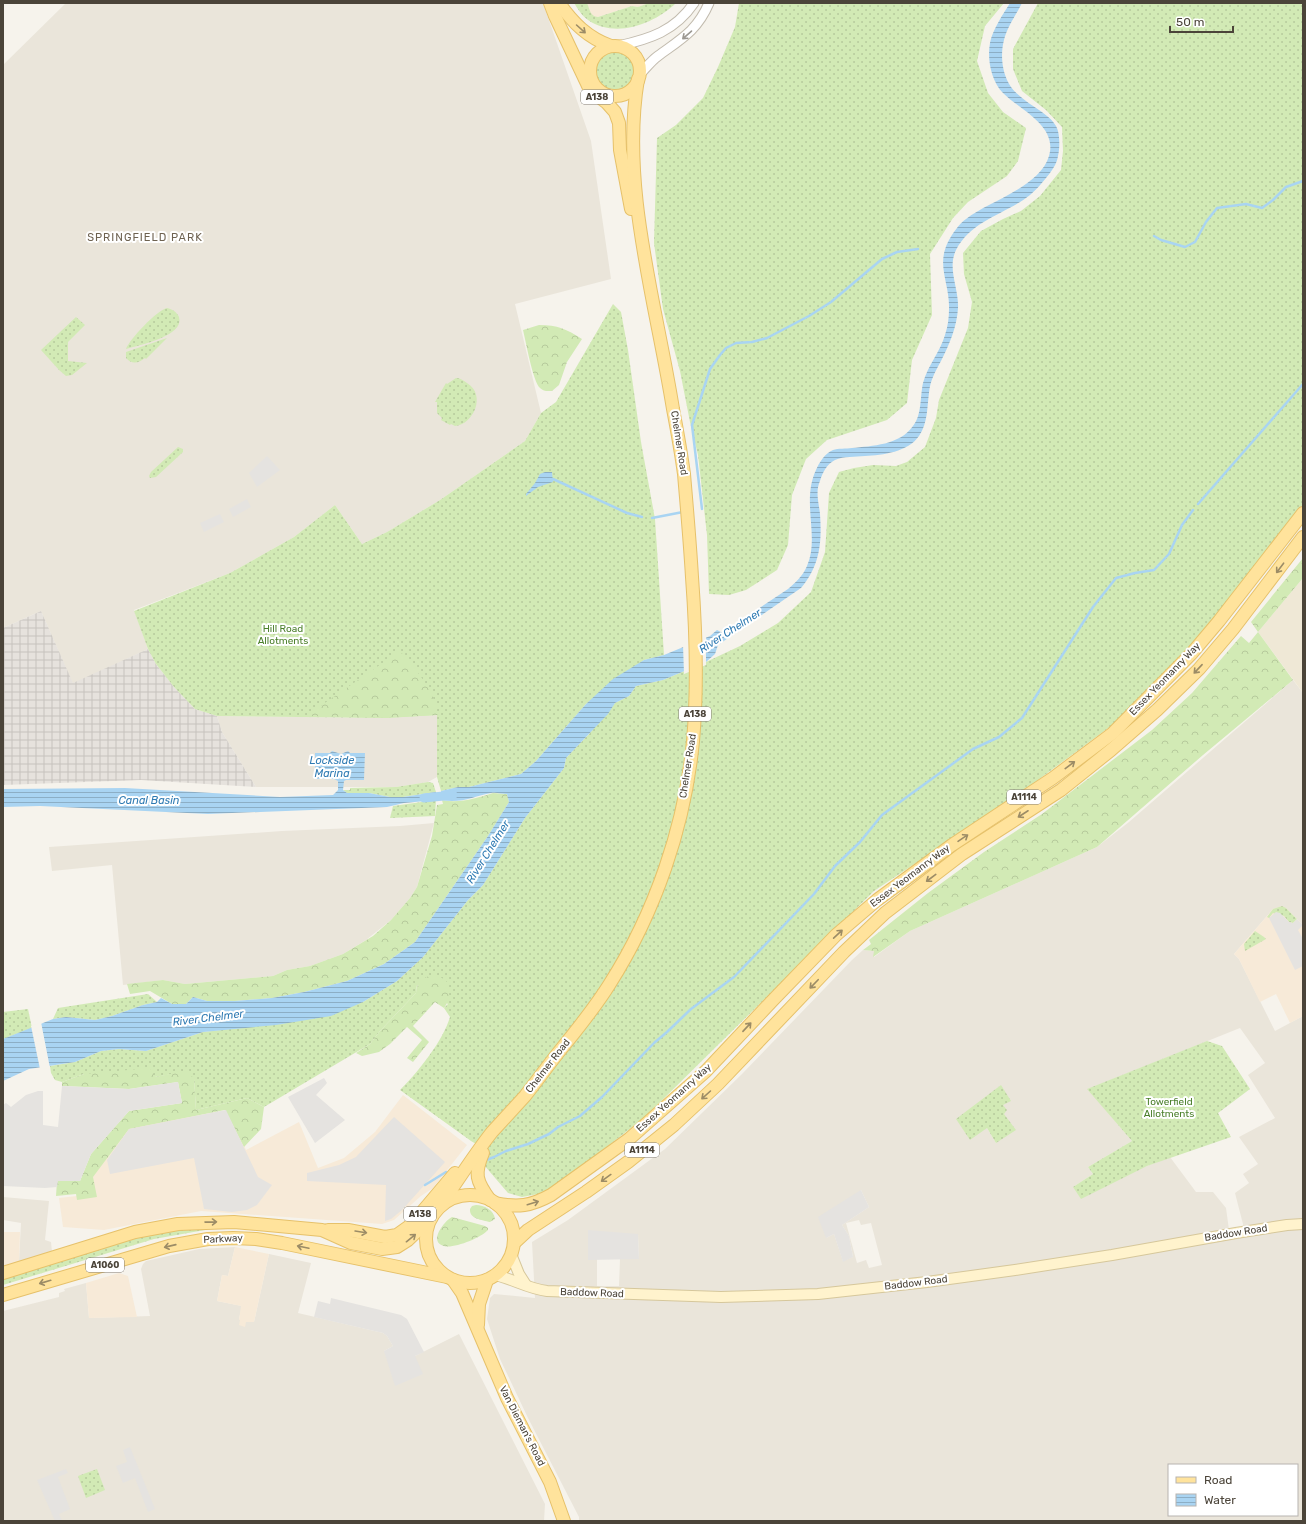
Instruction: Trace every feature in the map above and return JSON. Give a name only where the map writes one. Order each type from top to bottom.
[{"type":"main road","name":"Chelmer Road","points":[[550,3],[590,90],[607,103],[615,112],[619,123],[620,150],[632,212],[644,250]]},
{"type":"main road","name":"A138","points":[[559,3],[577,26],[588,35],[600,42],[625,48],[636,58],[639,64],[639,76],[635,85],[626,93],[619,95],[606,94],[601,91],[592,81],[590,74],[593,59],[603,49],[614,46]]},
{"type":"main road","name":"Chelmer Road","points":[[555,16],[578,51],[592,81]]},
{"type":"main road","name":"Chelmer Road","points":[[440,1206],[491,1134],[524,1096],[588,1016],[609,985],[630,949],[654,898],[676,831],[687,785],[693,742],[696,700],[695,619],[683,471],[644,250],[636,190],[633,147],[634,101],[639,76]]},
{"type":"main road","name":"Chelmer Road","points":[[606,94],[614,99],[620,106],[624,121],[626,179]]},
{"type":"main road","name":"Essex Yeomanry Way","points":[[492,1201],[518,1206],[540,1201],[551,1195],[629,1138],[706,1071],[836,935],[877,900],[952,845],[1053,778],[1113,733],[1192,653],[1219,621],[1303,513]]},
{"type":"main road","name":"Essex Yeomanry Way","points":[[512,1249],[528,1230],[628,1162],[674,1124],[718,1084],[839,957],[885,913],[962,854],[1061,790],[1111,750],[1157,710],[1199,669],[1303,537]]},
{"type":"main road","name":"Chelmer Road","points":[[491,1134],[477,1167],[478,1178],[483,1190],[492,1201]]},
{"type":"main road","name":"A138","points":[[322,1230],[348,1230],[385,1237],[397,1235],[412,1225],[470,1155],[491,1134]]},
{"type":"main road","name":"A1114","points":[[450,1278],[436,1267],[428,1254],[425,1240],[431,1218],[440,1206],[448,1200],[464,1195],[480,1196],[492,1201]]},
{"type":"main road","points":[[492,1201],[506,1214],[510,1220],[512,1228],[512,1249],[518,1274],[526,1285]]},
{"type":"main road","name":"Parkway","points":[[3,1273],[135,1232],[178,1224],[234,1222],[322,1230],[351,1242],[382,1249],[397,1247],[408,1240],[431,1218]]},
{"type":"main road","name":"Baddow Road","points":[[491,1277],[526,1285],[535,1290],[623,1295],[721,1297],[818,1294],[920,1283],[1015,1270],[1273,1227],[1303,1224]]},
{"type":"main road","name":"Parkway","points":[[3,1295],[169,1246],[208,1239],[233,1238],[256,1239],[282,1243],[450,1278]]},
{"type":"main road","name":"A1114","points":[[491,1277],[503,1268],[512,1249]]},
{"type":"main road","points":[[450,1278],[466,1283],[473,1283],[491,1277]]},
{"type":"main road","name":"Van Dieman's Road","points":[[478,1331],[479,1304],[491,1277]]},
{"type":"main road","name":"Van Dieman's Road","points":[[450,1278],[462,1293],[507,1398],[550,1482],[564,1521]]},
{"type":"street","points":[[614,46],[644,40],[667,30],[686,15],[694,3]]},
{"type":"street","points":[[639,76],[657,57],[681,40],[694,28],[709,3]]},
{"type":"shaded area","points":[[66,3],[543,3],[591,141],[611,279],[515,304],[541,413],[525,441],[440,500],[387,532],[362,544],[335,505],[294,537],[230,573],[134,610],[148,649],[73,684],[41,611],[3,628],[3,65]]},
{"type":"shaded area","points":[[585,3],[649,3],[638,7],[632,6],[594,17]]},
{"type":"shaded area","points":[[267,456],[280,470],[257,487],[249,473]]},
{"type":"shaded area","points":[[247,499],[251,507],[233,517],[229,509]]},
{"type":"shaded area","points":[[220,514],[224,522],[204,532],[200,523]]},
{"type":"shaded area","points":[[1303,578],[1303,693],[1258,632]]},
{"type":"shaded area","points":[[41,611],[73,683],[148,649],[156,664],[174,687],[195,709],[217,716],[222,732],[256,787],[141,780],[3,785],[3,628]]},
{"type":"shaded area","points":[[1293,680],[1303,693],[1303,925],[1286,908],[1273,909],[1234,954],[1239,959],[1275,1031],[1303,1016],[1303,1521],[579,1521],[579,1517],[528,1418],[500,1359],[487,1319],[490,1298],[494,1294],[535,1298],[532,1242],[568,1220],[665,1149],[742,1074],[863,950],[875,951],[874,957],[910,931],[1097,847],[1129,822]],"holes":[[[1240,1028],[1265,1063],[1248,1075],[1275,1118],[1239,1137],[1258,1164],[1243,1174],[1249,1183],[1235,1193],[1244,1228],[1229,1230],[1226,1208],[1213,1192],[1196,1192],[1170,1157],[1147,1166],[1073,1187],[1093,1174],[1088,1167],[1132,1141],[1088,1089]],[[1001,1085],[1003,1113],[996,1143],[987,1128]],[[861,1190],[869,1207],[842,1225],[849,1236],[853,1257],[843,1261],[834,1234],[826,1238]],[[859,1220],[861,1225],[871,1223],[882,1265],[869,1268],[866,1260],[857,1263],[846,1223]],[[638,1234],[639,1259],[620,1259],[619,1286],[597,1286],[597,1259]]]},
{"type":"shaded area","points":[[438,715],[437,777],[428,782],[396,787],[256,787],[222,732],[217,716],[386,718]]},
{"type":"shaded area","points":[[434,823],[417,887],[410,898],[391,920],[366,940],[343,954],[310,966],[287,970],[273,976],[185,984],[163,980],[123,985],[112,865],[52,871],[49,847],[282,831],[400,826]]},
{"type":"shaded area","points":[[1282,906],[1286,908],[1303,925],[1303,1016],[1290,1023],[1276,994],[1260,1002],[1239,959],[1234,954],[1273,909]]},
{"type":"shaded area","points":[[1276,912],[1280,913],[1289,922],[1293,923],[1297,919],[1303,925],[1298,930],[1303,939],[1303,966],[1295,970],[1269,918]]},
{"type":"shaded area","points":[[324,1078],[327,1083],[316,1095],[345,1120],[315,1143],[288,1097]]},
{"type":"shaded area","points":[[178,1082],[182,1103],[129,1111],[91,1154],[80,1181],[58,1181],[57,1187],[45,1188],[3,1186],[3,1105],[6,1103],[11,1107],[26,1095],[43,1091],[43,1125],[58,1127],[62,1086],[129,1089]]},
{"type":"shaded area","points":[[403,1095],[467,1145],[433,1188],[421,1196],[394,1220],[382,1224],[201,1211],[104,1230],[63,1227],[59,1198],[94,1194],[92,1176],[128,1127],[229,1110],[246,1150],[299,1122],[318,1168],[344,1158],[375,1132]]},
{"type":"shaded area","points":[[226,1110],[258,1177],[272,1185],[257,1205],[247,1210],[232,1212],[204,1209],[194,1158],[110,1174],[107,1160],[129,1129]]},
{"type":"shaded area","points":[[394,1117],[445,1162],[402,1210],[391,1219],[385,1221],[386,1185],[307,1181],[307,1173],[339,1165],[356,1157]]},
{"type":"shaded area","points":[[861,1190],[869,1207],[842,1225],[849,1236],[853,1257],[843,1262],[834,1234],[826,1238],[818,1217]]},
{"type":"shaded area","points":[[3,1197],[49,1201],[45,1240],[51,1242],[52,1252],[19,1262],[21,1223],[3,1220]]},
{"type":"shaded area","points":[[588,1230],[638,1234],[639,1259],[588,1260]]},
{"type":"shaded area","points":[[3,1232],[20,1232],[19,1262],[3,1267]]},
{"type":"shaded area","points":[[235,1247],[228,1276],[222,1275],[217,1301],[242,1306],[240,1320],[254,1322],[269,1254],[311,1263],[298,1313],[383,1333],[387,1336],[393,1346],[384,1351],[415,1356],[459,1334],[545,1504],[544,1521],[3,1521],[3,1311],[59,1297],[59,1293],[65,1291],[64,1289],[86,1283],[89,1318],[150,1316],[141,1269],[146,1261],[199,1249]]},
{"type":"shaded area","points":[[235,1247],[269,1254],[254,1322],[246,1322],[245,1327],[239,1325],[241,1306],[217,1301],[222,1275],[228,1276]]},
{"type":"shaded area","points":[[119,1273],[128,1276],[137,1317],[89,1318],[86,1283]]},
{"type":"shaded area","points":[[331,1298],[401,1315],[407,1319],[424,1352],[415,1356],[423,1374],[395,1386],[384,1351],[393,1346],[387,1336],[383,1333],[314,1317],[318,1301],[330,1304]]},
{"type":"shaded area","points":[[130,1447],[155,1509],[148,1512],[135,1478],[123,1483],[116,1466],[127,1462],[123,1450]]},
{"type":"shaded area","points":[[66,1469],[68,1473],[58,1477],[70,1509],[59,1514],[62,1521],[55,1521],[37,1480]]},
{"type":"green space","points":[[574,3],[587,3],[592,14],[598,17],[632,6],[638,7],[649,3],[676,3],[667,11],[646,23],[622,29],[599,26],[588,20]]},
{"type":"green space","points":[[739,3],[1004,3],[985,26],[977,61],[988,93],[1003,112],[1026,128],[1018,161],[1007,176],[968,202],[953,218],[930,254],[932,315],[912,360],[907,403],[887,420],[827,440],[806,459],[792,495],[788,545],[777,570],[746,590],[729,595],[709,594],[707,535],[698,455],[680,371],[663,309],[654,243],[657,138],[676,125],[703,98],[735,27]]},
{"type":"green space","points":[[1038,3],[1303,3],[1303,506],[1214,622],[1115,723],[1019,794],[874,891],[645,1117],[558,1185],[538,1194],[522,1197],[508,1193],[484,1165],[488,1151],[471,1141],[400,1090],[436,1046],[447,1026],[450,1017],[444,1008],[448,1004],[417,985],[416,993],[380,1031],[370,1044],[264,1107],[247,1098],[196,1110],[194,1079],[185,1072],[155,1077],[84,1074],[62,1082],[55,1080],[51,1073],[50,1066],[75,1062],[101,1051],[119,1049],[146,1051],[203,1032],[238,1028],[363,1002],[397,981],[423,957],[468,900],[483,885],[525,818],[564,768],[566,758],[589,734],[615,703],[629,696],[636,686],[663,680],[740,646],[778,623],[811,592],[825,552],[829,493],[839,472],[873,465],[896,466],[907,462],[925,447],[936,418],[939,400],[968,328],[972,302],[964,274],[963,253],[981,231],[1021,211],[1040,196],[1061,170],[1063,151],[1062,127],[1046,110],[1022,91],[1013,69],[1013,49]]},
{"type":"green space","points":[[611,52],[619,52],[629,57],[633,64],[633,78],[629,85],[619,90],[611,90],[601,85],[599,82],[596,75],[596,67],[601,57],[604,55]]},
{"type":"green space","name":"Hill Road Allotments","points":[[613,304],[621,312],[641,442],[655,519],[664,655],[644,660],[586,704],[536,761],[521,774],[469,787],[458,787],[441,791],[437,777],[437,715],[386,718],[217,716],[195,709],[174,687],[156,664],[148,649],[134,611],[230,573],[294,537],[335,505],[362,544],[387,532],[440,500],[525,441],[541,413],[556,402]]},
{"type":"green space","points":[[167,308],[174,311],[179,317],[179,324],[175,329],[160,339],[126,349],[132,339],[144,326],[162,310]]},
{"type":"green space","points":[[76,317],[85,325],[68,342],[68,361],[87,363],[72,375],[66,376],[41,350]]},
{"type":"green space","points":[[539,325],[562,328],[582,339],[567,362],[559,385],[552,391],[543,390],[537,384],[532,370],[523,330]]},
{"type":"green space","points":[[167,338],[146,359],[145,358],[138,362],[131,362],[126,358],[126,352]]},
{"type":"green space","points":[[456,378],[463,380],[473,388],[477,402],[472,415],[467,421],[455,426],[441,420],[442,418],[437,413],[437,402],[435,402],[446,383],[447,384]]},
{"type":"green space","points":[[178,447],[183,449],[183,452],[156,477],[150,478],[149,476],[151,472]]},
{"type":"green space","points":[[1303,558],[1303,578],[1258,632],[1251,622]]},
{"type":"green space","points":[[1258,632],[1293,680],[1203,755],[1097,847],[910,931],[873,957],[874,951],[863,950],[871,944],[869,940],[928,893],[984,852],[1042,814],[1152,730],[1192,693],[1241,636],[1249,643]]},
{"type":"green space","points":[[400,651],[431,691],[438,715],[386,718],[306,716]]},
{"type":"green space","points":[[428,782],[433,783],[436,792],[403,797],[390,797],[369,793],[347,793],[343,790],[350,790],[350,788],[396,787]]},
{"type":"green space","points":[[493,793],[507,794],[509,802],[488,836],[415,942],[384,964],[347,981],[304,992],[272,998],[235,1001],[207,1001],[193,997],[186,1004],[172,1004],[150,991],[130,994],[127,984],[163,980],[185,984],[273,976],[287,970],[310,966],[343,954],[373,936],[391,920],[410,898],[417,887],[432,836],[437,805],[443,804],[442,800],[461,801]]},
{"type":"green space","points":[[436,800],[435,816],[390,818],[393,806]]},
{"type":"green space","points":[[1282,906],[1297,919],[1293,923],[1289,922],[1284,916],[1273,913],[1269,918],[1267,917],[1273,909]]},
{"type":"green space","points":[[1255,931],[1266,939],[1245,951],[1244,944]]},
{"type":"green space","points":[[429,976],[439,976],[447,982],[449,996],[444,1008],[435,1002],[413,1026],[429,1042],[413,1062],[407,1058],[422,1040],[407,1027],[390,1044],[379,1052],[362,1056],[356,1053],[370,1044],[380,1031],[416,993],[420,982]]},
{"type":"green space","points":[[148,994],[157,1002],[143,1005],[112,1016],[95,1020],[66,1017],[53,1019],[58,1008]]},
{"type":"green space","points":[[28,1009],[32,1028],[3,1039],[3,1012]]},
{"type":"green space","name":"Towerfield Allotments","points":[[1207,1041],[1222,1046],[1250,1089],[1218,1113],[1231,1137],[1147,1166],[1081,1199],[1073,1187],[1093,1174],[1088,1167],[1132,1141],[1087,1089]]},
{"type":"green space","points":[[150,1068],[155,1077],[185,1071],[194,1078],[196,1110],[247,1098],[264,1107],[261,1129],[244,1147],[225,1110],[129,1129],[93,1177],[97,1197],[77,1200],[76,1194],[56,1196],[57,1181],[80,1181],[91,1154],[129,1111],[182,1103],[178,1082],[129,1089],[62,1086],[62,1082],[84,1074]]},
{"type":"green space","points":[[1001,1085],[1011,1101],[1003,1105],[1007,1110],[1004,1114],[1016,1130],[996,1143],[987,1128],[970,1140],[956,1119]]},
{"type":"green space","points":[[472,1206],[482,1206],[491,1211],[495,1219],[490,1222],[474,1217],[470,1212],[470,1209]]},
{"type":"green space","points":[[452,1217],[485,1226],[488,1230],[467,1242],[454,1246],[444,1246],[439,1244],[437,1236],[445,1223]]},
{"type":"green space","points":[[205,1227],[205,1230],[154,1239],[3,1285],[3,1278],[155,1233]]},
{"type":"green space","points":[[97,1469],[105,1490],[86,1498],[78,1476]]},
{"type":"water","name":"River Chelmer","points":[[1010,3],[1022,3],[1005,35],[1002,58],[1004,70],[1008,82],[1013,90],[1041,111],[1056,126],[1059,136],[1059,153],[1054,168],[1032,193],[1021,202],[980,224],[971,231],[956,250],[953,271],[958,301],[956,322],[950,342],[932,381],[926,420],[922,431],[919,436],[908,446],[895,452],[842,458],[835,460],[827,466],[822,475],[818,489],[821,525],[820,544],[816,562],[801,588],[718,645],[715,654],[706,662],[663,680],[636,686],[629,696],[615,703],[608,714],[566,758],[564,768],[525,818],[483,885],[468,900],[423,957],[397,981],[363,1002],[331,1016],[276,1025],[203,1032],[146,1051],[119,1049],[101,1051],[75,1062],[29,1069],[3,1081],[3,1039],[53,1019],[66,1017],[95,1020],[157,1002],[161,998],[172,1004],[186,1004],[193,997],[207,1001],[235,1001],[272,998],[304,992],[347,981],[384,964],[415,942],[488,836],[509,802],[507,794],[495,793],[455,801],[442,800],[441,791],[458,787],[469,787],[521,774],[536,761],[586,704],[613,679],[644,660],[664,655],[710,636],[717,630],[723,633],[728,632],[734,625],[788,589],[799,579],[807,566],[811,555],[812,531],[810,494],[816,470],[823,458],[827,453],[835,449],[877,445],[893,441],[901,437],[916,422],[923,383],[943,341],[948,325],[949,300],[944,275],[943,259],[948,242],[958,226],[966,219],[1025,185],[1044,167],[1049,156],[1050,145],[1048,136],[1043,127],[1003,93],[995,82],[991,70],[989,49],[991,38]]},
{"type":"water","points":[[552,472],[553,482],[538,487],[526,496],[540,474]]},
{"type":"water","name":"Canal Basin","points":[[332,751],[341,754],[348,751],[350,753],[365,753],[364,780],[344,781],[343,790],[347,793],[369,793],[390,797],[403,797],[436,792],[436,800],[404,803],[387,807],[208,814],[40,806],[3,807],[3,789],[125,788],[280,797],[333,795],[338,790],[338,781],[334,779],[315,779],[315,753],[330,753]]},
{"type":"pier","points":[[706,636],[706,665],[684,674],[683,645]]},
{"type":"pier","points":[[41,1022],[50,1068],[40,1069],[31,1026]]},
{"type":"waterway","points":[[1154,236],[1161,240],[1185,247],[1195,242],[1206,222],[1217,208],[1246,204],[1262,208],[1273,200],[1286,187],[1303,181]]},
{"type":"waterway","points":[[702,509],[692,425],[710,369],[720,355],[726,348],[736,343],[752,342],[767,338],[809,316],[831,302],[882,259],[897,252],[918,249]]},
{"type":"waterway","points":[[1198,504],[1303,384]]},
{"type":"waterway","points":[[553,479],[627,513],[642,517]]},
{"type":"waterway","points":[[484,1161],[506,1151],[528,1144],[580,1116],[602,1097],[654,1043],[691,1009],[734,977],[814,894],[835,866],[860,842],[882,815],[973,749],[999,737],[1022,718],[1093,607],[1116,578],[1154,570],[1169,554],[1182,525],[1193,510]]},
{"type":"waterway","points":[[652,518],[683,512]]},
{"type":"waterway","points":[[424,798],[453,795]]},
{"type":"waterway","points":[[425,1185],[446,1172]]},
{"type":"district","name":"SPRINGFIELD PARK","points":[[145,237]]},
{"type":"water label","name":"Lockside Marina","points":[[332,766]]}]
